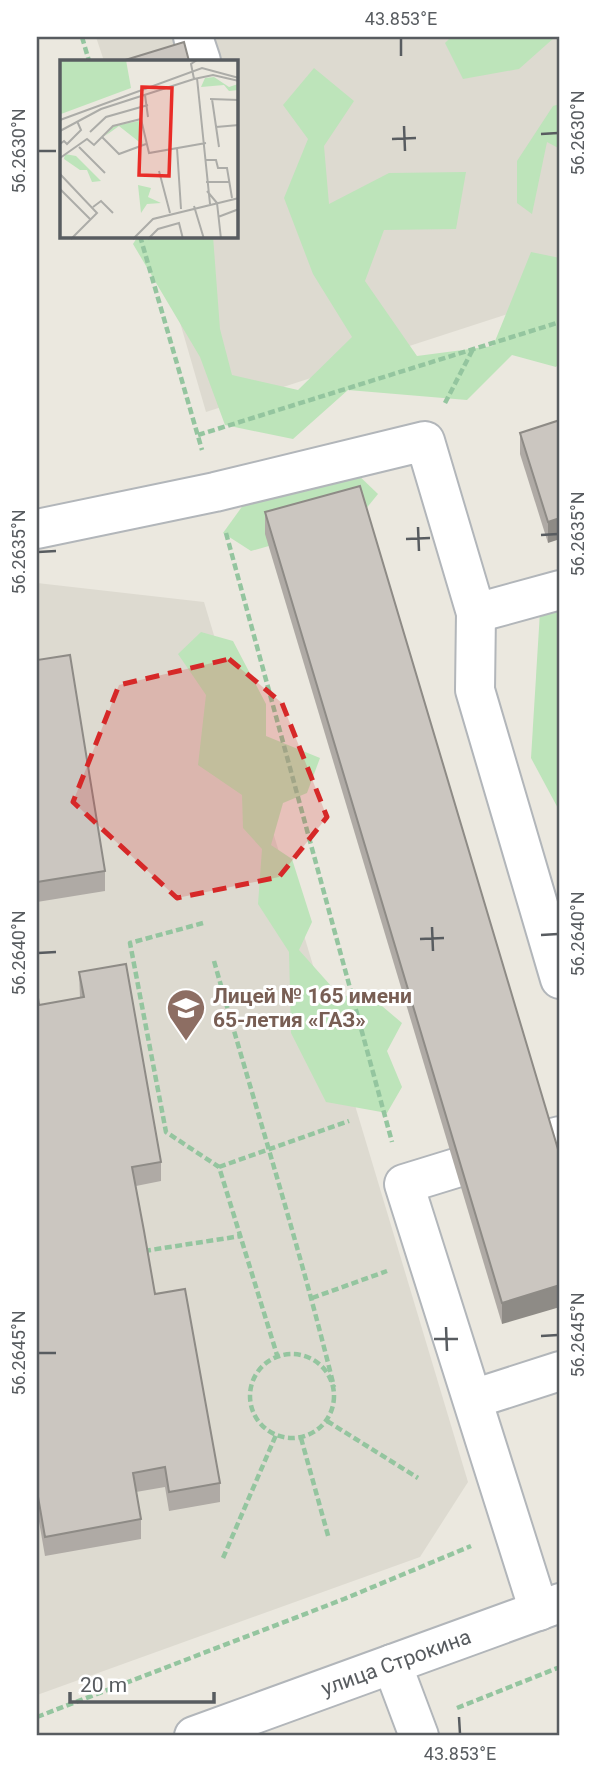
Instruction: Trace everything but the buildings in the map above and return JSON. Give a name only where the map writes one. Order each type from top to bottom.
[{"type":"street","points":[[193,37],[201,60]]},
{"type":"street","points":[[37,529],[215,492],[425,441],[477,613],[475,690],[560,979]]},
{"type":"street","points":[[477,613],[560,590]]},
{"type":"street","points":[[456,1168],[404,1184],[513,1529],[549,1607]]},
{"type":"street","points":[[473,1399],[560,1371]]},
{"type":"street","name":"улица Строкина","points":[[194,1736],[549,1607]]},
{"type":"street","points":[[392,1664],[417,1731]]},
{"type":"path","points":[[82,37],[89,60]]},
{"type":"path","points":[[141,238],[215,492],[404,1184]]},
{"type":"path","points":[[198,435],[560,322]]},
{"type":"path","points":[[425,441],[473,349]]},
{"type":"path","points":[[203,923],[130,943],[166,1132],[219,1167],[277,1355]]},
{"type":"path","points":[[214,961],[312,1298],[334,1387],[334,1405],[327,1421],[316,1431],[301,1438],[290,1439],[276,1435],[261,1426],[252,1411],[249,1395],[253,1378],[263,1364],[277,1355],[296,1353],[313,1359],[327,1370],[334,1387]]},
{"type":"path","points":[[219,1167],[349,1121]]},
{"type":"path","points":[[144,1251],[241,1236]]},
{"type":"path","points":[[312,1298],[396,1268]]},
{"type":"path","points":[[327,1421],[418,1478]]},
{"type":"path","points":[[223,1558],[276,1435]]},
{"type":"path","points":[[301,1438],[329,1539]]},
{"type":"path","points":[[37,1717],[332,1604],[513,1529]]},
{"type":"path","points":[[417,1731],[560,1667]]},
{"type":"highlighted area","points":[[229,659],[282,703],[327,817],[279,877],[177,898],[73,802],[119,685]]},
{"type":"shaded area","points":[[96,37],[560,37],[560,297],[206,412],[156,238],[238,238],[238,60],[104,60]]},
{"type":"shaded area","name":"Лицей № 165 имени 65-летия «ГАЗ»","points":[[37,583],[204,602],[468,1482],[420,1557],[37,1695]]},
{"type":"green space","points":[[451,37],[555,37],[519,69],[463,79],[445,43]]},
{"type":"green space","points":[[314,68],[354,101],[324,146],[329,204],[389,173],[466,172],[456,229],[384,230],[365,281],[417,356],[493,346],[531,252],[560,258],[560,362],[556,367],[512,355],[467,400],[348,390],[293,439],[225,425],[200,357],[133,244],[137,238],[213,238],[220,329],[232,375],[298,390],[352,337],[313,274],[284,198],[308,139],[283,105]]},
{"type":"green space","points":[[560,104],[560,149],[547,142],[532,214],[517,203],[517,161],[553,106]]},
{"type":"green space","points":[[354,471],[378,494],[356,521],[251,551],[223,533],[249,497]]},
{"type":"green space","points":[[541,595],[560,600],[560,812],[531,758]]},
{"type":"green space","points":[[201,632],[233,641],[266,704],[266,736],[320,758],[307,793],[283,803],[271,845],[292,859],[312,922],[299,950],[340,996],[369,995],[402,1023],[387,1051],[402,1087],[387,1113],[326,1102],[291,1033],[289,952],[258,904],[262,849],[243,828],[242,795],[198,765],[206,695],[178,654]]},
{"type":"place","name":"Лицей № 165 имени 65-летия «ГАЗ»","points":[[186,1042]]}]
